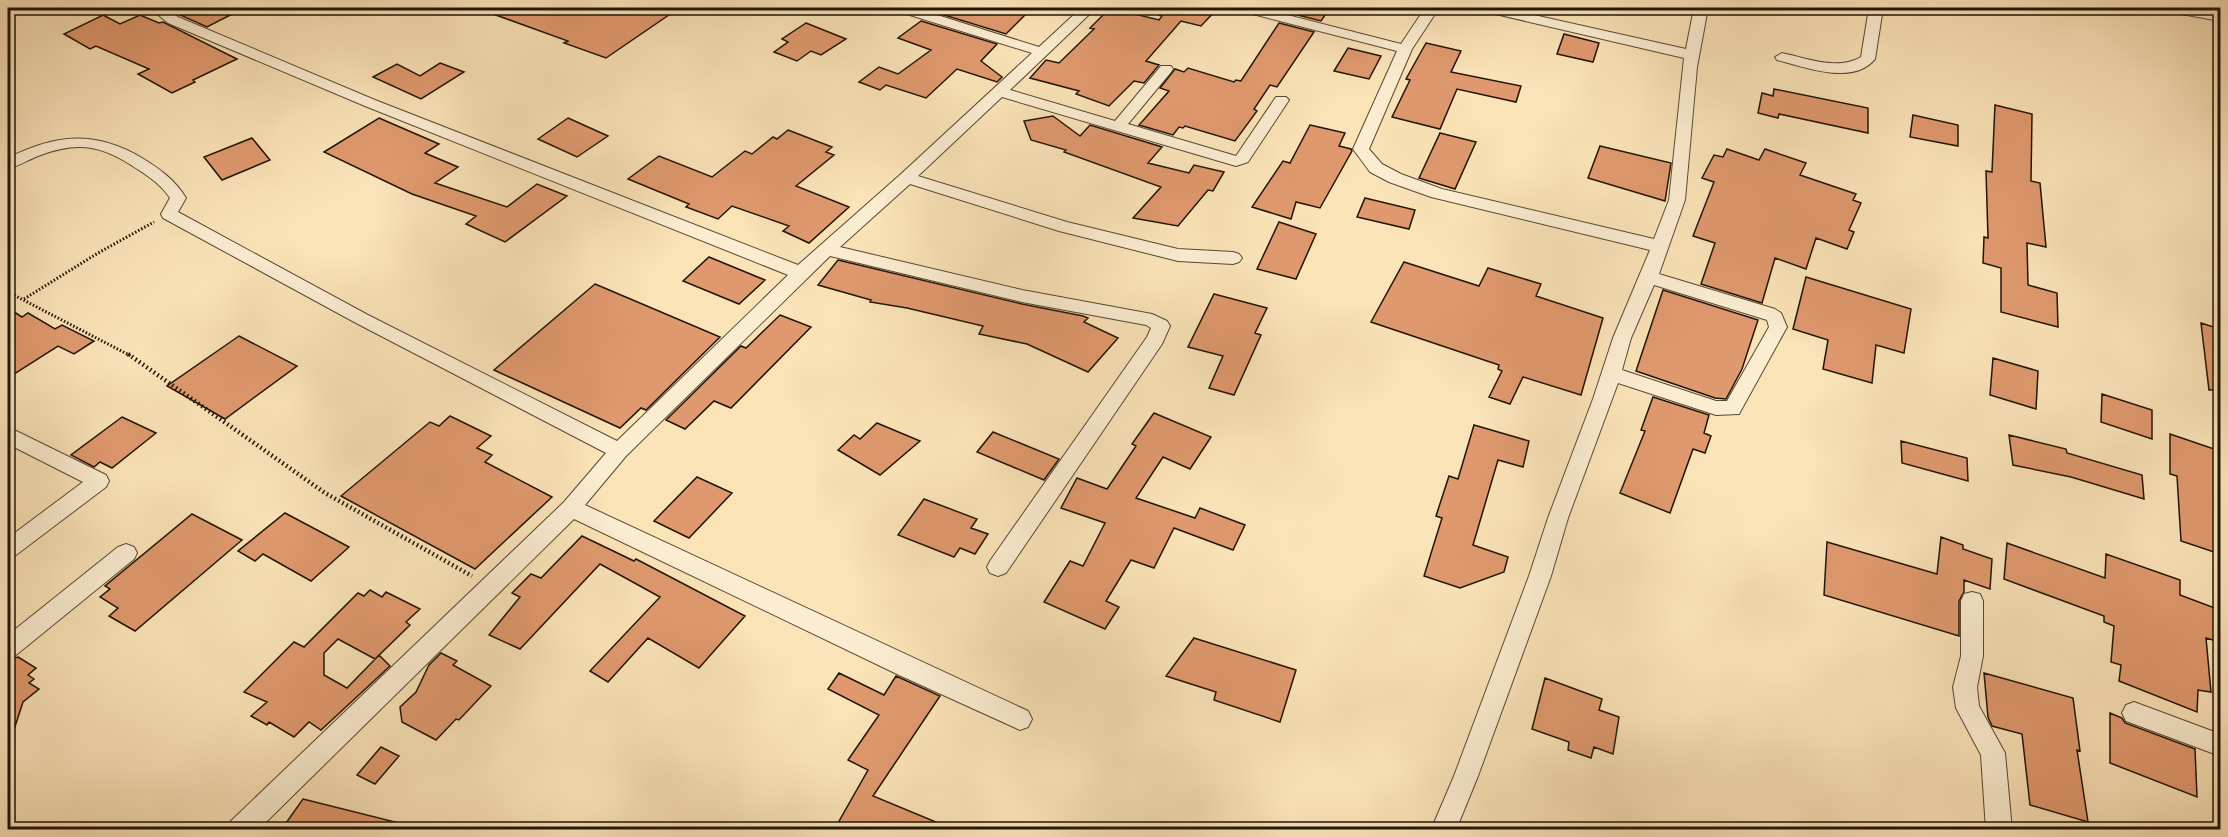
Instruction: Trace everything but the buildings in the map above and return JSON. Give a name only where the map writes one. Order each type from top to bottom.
[{"type":"street","points":[[168,8],[162,12],[173,20],[370,104],[800,273]]},
{"type":"street","points":[[902,8],[1042,52]]},
{"type":"street","points":[[240,830],[571,508],[620,451],[800,273],[907,178],[1089,8]]},
{"type":"street","points":[[1246,8],[1405,49]]},
{"type":"street","points":[[1432,8],[1405,49],[1361,149],[1376,168],[1395,178],[1437,193],[1658,246]]},
{"type":"street","points":[[1487,8],[1692,55]]},
{"type":"street","points":[[1443,830],[1466,776],[1540,576],[1558,518],[1622,338],[1649,277],[1658,246],[1677,200],[1692,55],[1701,8]]},
{"type":"street","points":[[1782,57],[1845,70],[1858,67],[1868,59],[1876,8]]},
{"type":"street","points":[[2170,8],[2220,17]]},
{"type":"street","points":[[1119,125],[1166,69]]},
{"type":"street","points":[[1000,92],[1236,161],[1242,159],[1281,100]]},
{"type":"street","points":[[8,164],[58,144],[97,143],[108,146],[160,176],[178,198],[169,214],[362,319],[620,451]]},
{"type":"street","points":[[907,178],[1054,223],[1178,255],[1233,258]]},
{"type":"street","points":[[828,250],[1022,296],[1126,314],[1152,320],[1161,326],[1155,339],[998,567]]},
{"type":"street","points":[[1610,373],[1716,408],[1732,409],[1778,327],[1775,317],[1769,313],[1649,277]]},
{"type":"street","points":[[8,435],[99,481],[8,549]]},
{"type":"street","points":[[571,508],[688,561],[908,670],[1020,719]]},
{"type":"street","points":[[8,648],[126,553]]},
{"type":"street","points":[[1972,601],[1972,656],[1965,687],[1968,708],[1993,753],[2000,830]]},
{"type":"street","points":[[2134,713],[2220,745]]},
{"type":"path","points":[[23,300],[98,253],[169,214]]},
{"type":"path","points":[[8,292],[135,358],[325,493],[489,586]]}]
